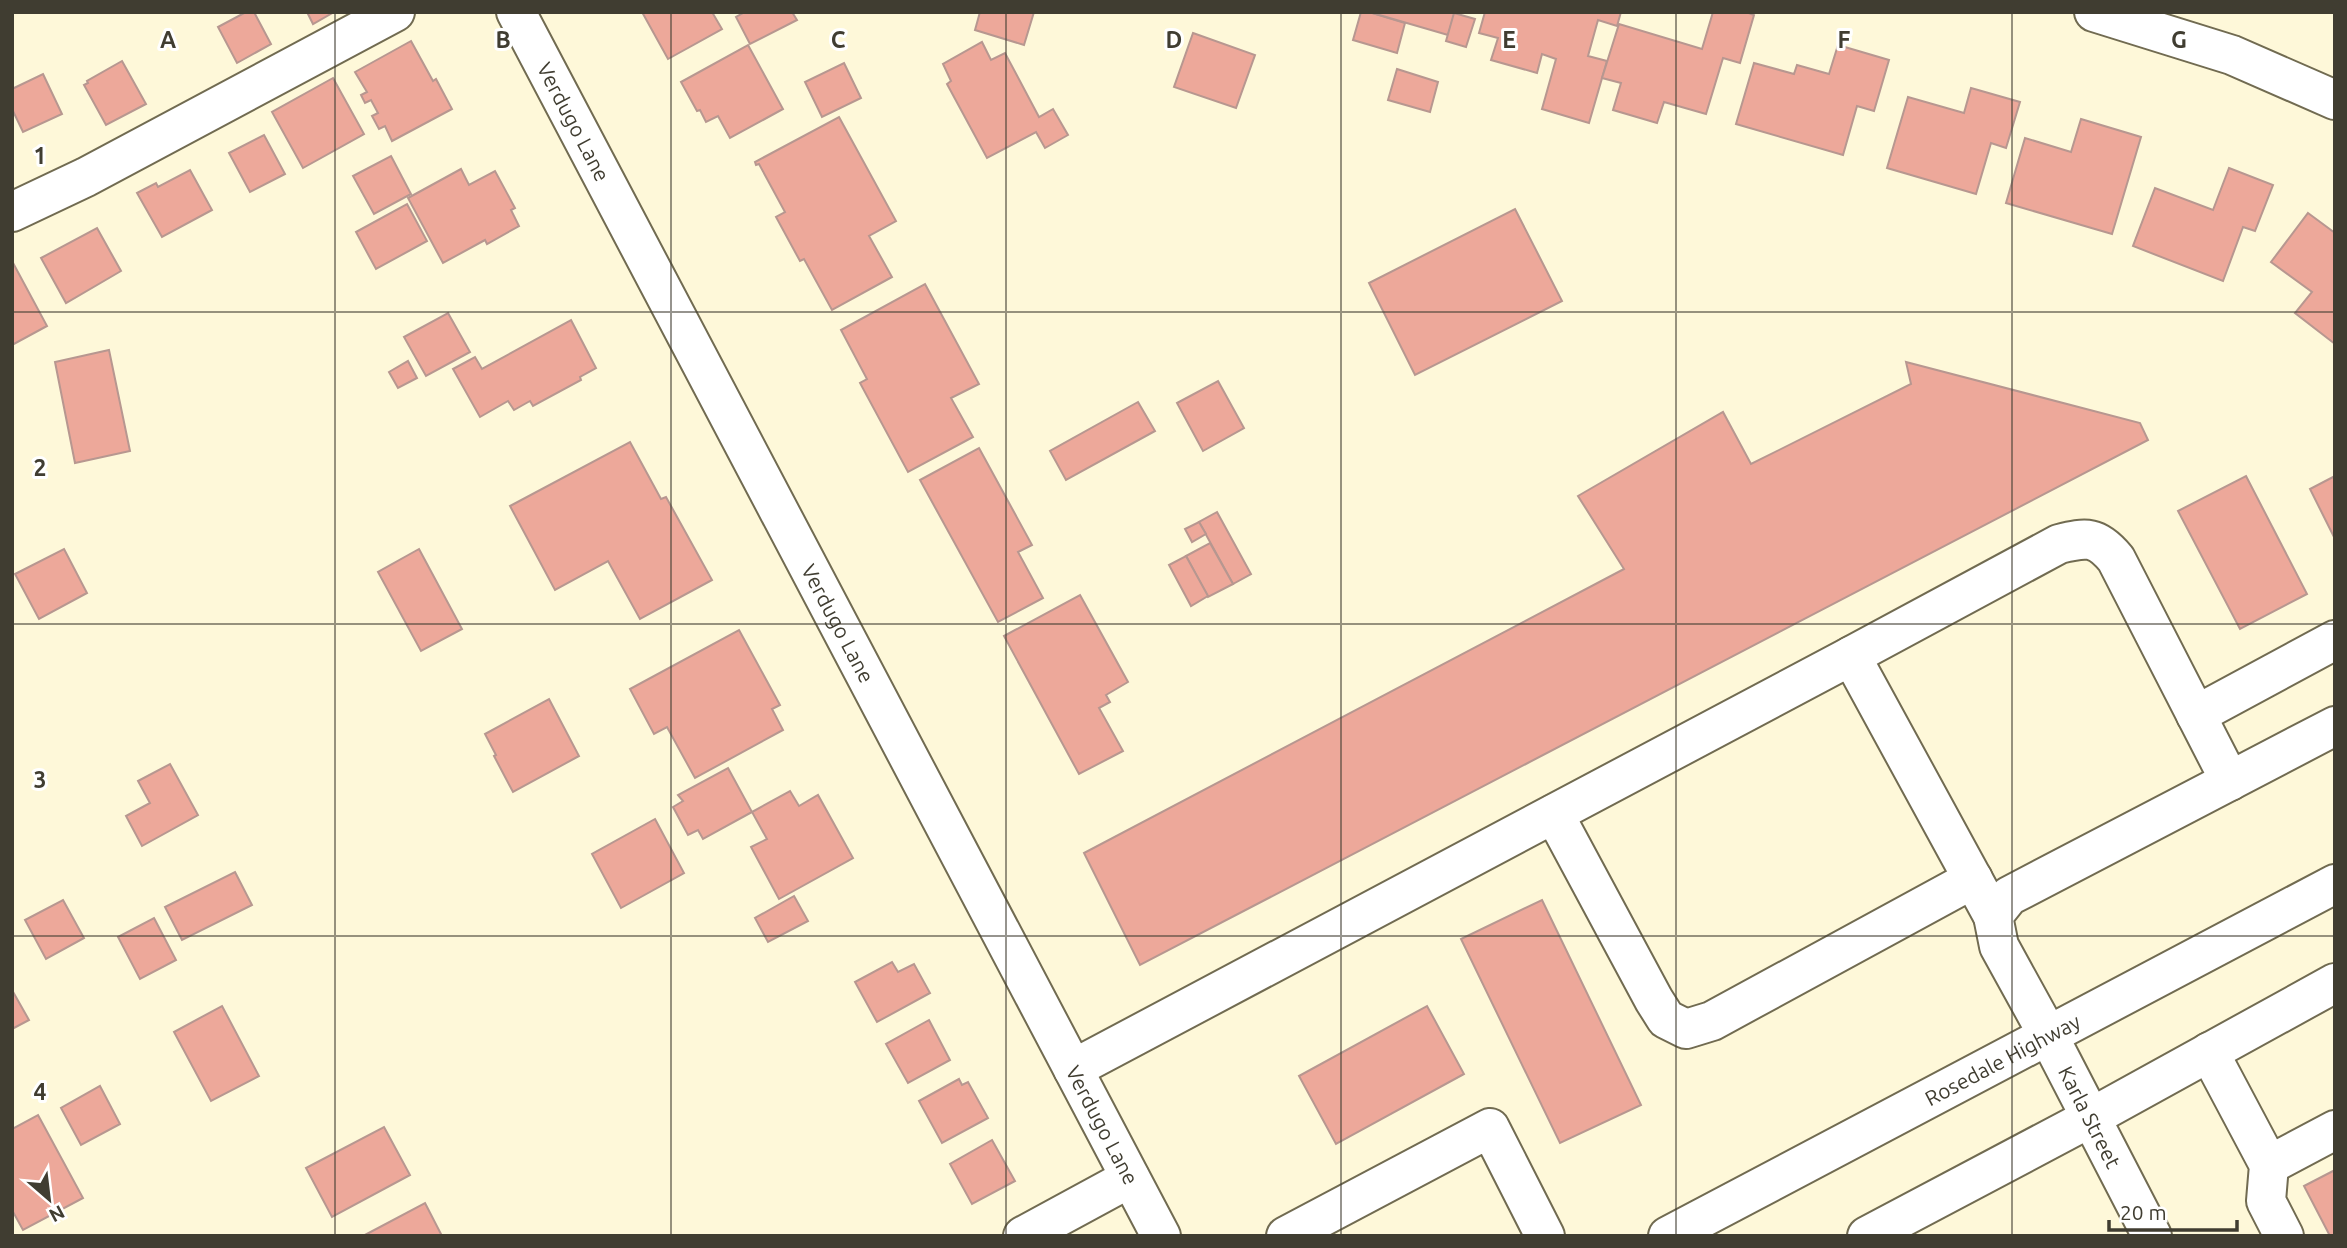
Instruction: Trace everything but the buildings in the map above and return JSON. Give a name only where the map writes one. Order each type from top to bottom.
[{"type":"street","points":[[12,212],[86,177],[395,12]]},
{"type":"street","name":"Verdugo Lane","points":[[516,12],[1161,1236]]},
{"type":"street","points":[[2094,12],[2232,55],[2335,100]]},
{"type":"street","points":[[1073,1069],[2059,544],[2082,539],[2104,545],[2116,559],[2230,781]]},
{"type":"street","points":[[2196,715],[2335,640]]},
{"type":"street","name":"Karla Street","points":[[1851,656],[1993,916],[1999,946],[2152,1236]]},
{"type":"street","points":[[1993,916],[2009,895],[2335,726]]},
{"type":"street","points":[[1554,814],[1654,1000],[1666,1019],[1686,1029],[1712,1021],[1973,879]]},
{"type":"street","name":"Rosedale Highway","points":[[1668,1236],[2335,884]]},
{"type":"street","points":[[1867,1236],[2091,1118],[2335,983]]},
{"type":"street","points":[[2209,1052],[2269,1165],[2266,1201],[2284,1236]]},
{"type":"street","points":[[1286,1236],[1490,1128],[1545,1236]]},
{"type":"street","points":[[2269,1165],[2335,1130]]},
{"type":"street","points":[[1023,1236],[1130,1178]]}]
